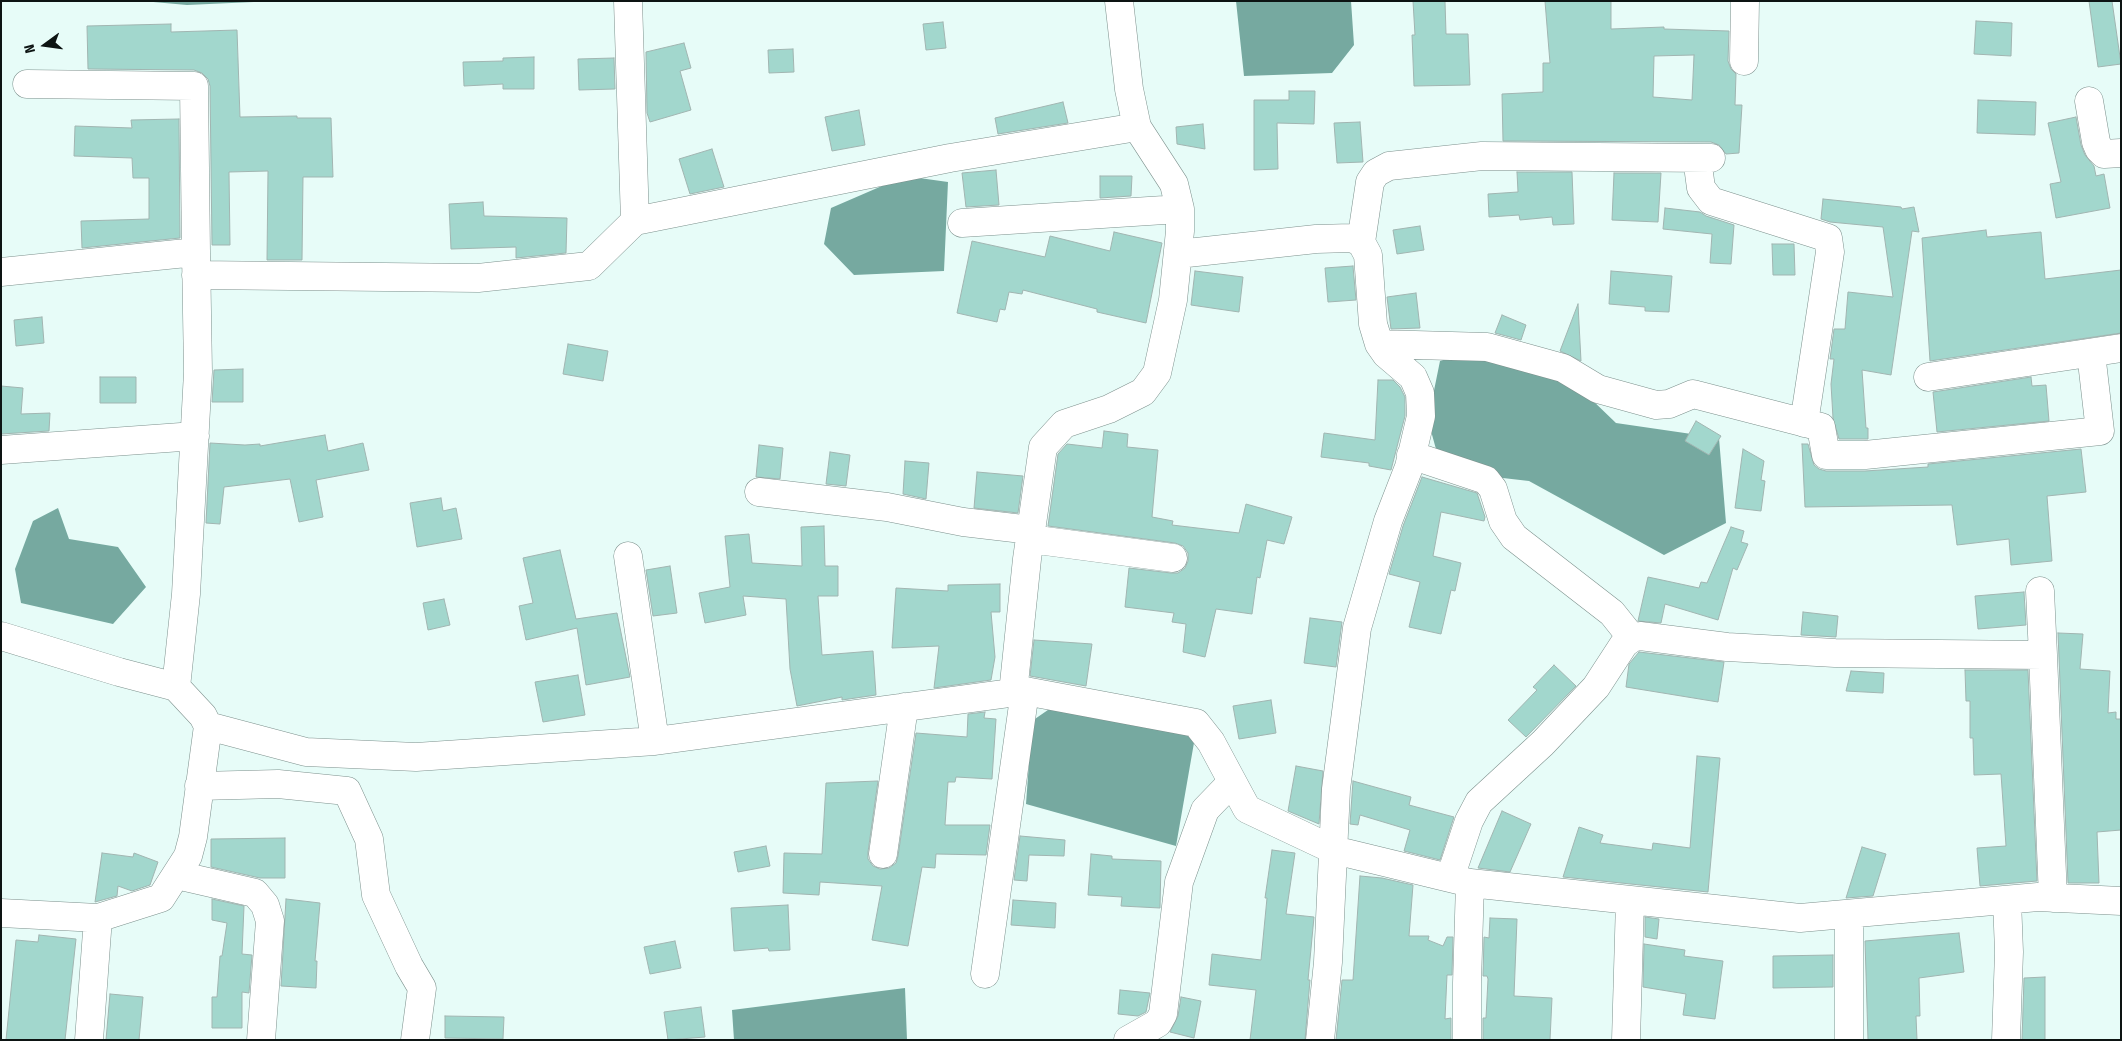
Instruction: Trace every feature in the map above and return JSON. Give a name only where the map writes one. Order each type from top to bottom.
[{"type":"street","points":[[628,1],[635,221]]},
{"type":"street","points":[[985,974],[1019,692],[1030,534],[1043,447],[1064,424],[1109,409],[1143,392],[1157,372],[1173,300],[1180,209],[1174,184],[1137,127],[1129,90],[1119,1]]},
{"type":"street","points":[[1744,61],[1745,1]]},
{"type":"street","points":[[27,84],[194,86],[198,372],[186,594],[176,687]]},
{"type":"street","points":[[2089,101],[2096,142],[2099,149],[2104,154],[2121,153]]},
{"type":"street","points":[[1,272],[196,264],[478,278],[589,266],[635,221],[950,158],[1137,127]]},
{"type":"street","points":[[1320,1040],[1328,962],[1336,790],[1357,628],[1388,521],[1412,455],[1421,416],[1420,393],[1413,377],[1386,354],[1379,344],[1373,324],[1368,255],[1361,242],[1370,182],[1376,173],[1389,166],[1482,156],[1704,158],[1701,188],[1711,201],[1828,238],[1830,252],[1804,423]]},
{"type":"street","points":[[962,224],[1180,209]]},
{"type":"street","points":[[1178,254],[1316,240],[1351,238],[1361,242]]},
{"type":"street","points":[[1379,344],[1487,347],[1563,368],[1598,389],[1656,405],[1669,404],[1693,394],[1821,427],[1826,455],[1865,455],[2100,431],[2091,353]]},
{"type":"street","points":[[1928,377],[2121,348]]},
{"type":"street","points":[[1,450],[195,436]]},
{"type":"street","points":[[1412,455],[1486,480],[1493,489],[1503,520],[1514,537],[1612,613],[1632,638]]},
{"type":"street","points":[[759,492],[887,507],[962,522],[1173,558]]},
{"type":"street","points":[[628,556],[655,740]]},
{"type":"street","points":[[2040,591],[2053,898]]},
{"type":"street","points":[[1,636],[119,672],[176,687],[203,716],[208,726],[193,837],[188,856],[161,898],[98,918],[1,914]]},
{"type":"street","points":[[1467,1040],[1467,983],[1460,881],[1470,821],[1479,802],[1543,743],[1596,687],[1624,644],[1632,638],[1640,636],[1727,647],[1835,653],[2043,655]]},
{"type":"street","points":[[208,726],[306,752],[416,757],[655,740],[1019,692],[1196,723],[1211,742],[1247,809],[1334,850],[1460,881],[1800,918],[2007,900],[2053,898],[2121,901]]},
{"type":"street","points":[[884,854],[904,707]]},
{"type":"street","points":[[1128,1040],[1158,1023],[1162,1014],[1179,882],[1205,810],[1232,782]]},
{"type":"street","points":[[199,786],[278,784],[347,791],[369,839],[376,895],[409,966],[422,988],[415,1040]]},
{"type":"street","points":[[177,875],[255,893],[265,904],[270,921],[261,1040]]},
{"type":"street","points":[[2006,1040],[2009,952],[2007,900]]},
{"type":"street","points":[[1626,1040],[1630,901]]},
{"type":"street","points":[[1849,914],[1849,1040]]},
{"type":"street","points":[[89,1040],[98,918]]},
{"type":"shaded area","points":[[142,1],[276,1],[187,5]]},
{"type":"shaded area","points":[[1236,1],[1351,1],[1354,45],[1332,73],[1244,76]]},
{"type":"shaded area","points":[[905,176],[948,182],[944,271],[854,275],[824,244],[831,208]]},
{"type":"shaded area","points":[[1476,350],[1563,372],[1616,423],[1719,438],[1726,523],[1664,555],[1529,481],[1442,471],[1428,420],[1440,361]]},
{"type":"shaded area","points":[[58,508],[69,539],[118,547],[146,587],[113,624],[21,603],[15,569],[33,521]]},
{"type":"shaded area","points":[[1058,703],[1195,737],[1176,846],[1026,804],[1032,721]]},
{"type":"shaded area","points":[[905,988],[907,1040],[734,1040],[732,1010]]},
{"type":"building","points":[[1413,1],[1445,1],[1446,34],[1468,34],[1470,85],[1414,86],[1412,35],[1415,35]]},
{"type":"building","points":[[1545,1],[1611,1],[1611,29],[1664,27],[1664,29],[1729,31],[1728,61],[1731,69],[1736,74],[1735,105],[1742,105],[1739,153],[1726,154],[1719,145],[1711,142],[1503,141],[1502,94],[1543,92],[1543,63],[1550,63]],"holes":[[[1694,55],[1692,100],[1653,97],[1654,56]]]},
{"type":"building","points":[[2089,1],[2112,1],[2121,64],[2098,67]]},
{"type":"building","points":[[1976,21],[2012,23],[2011,56],[1974,54]]},
{"type":"building","points":[[943,22],[946,48],[926,50],[923,24]]},
{"type":"building","points":[[171,24],[171,32],[237,30],[240,117],[297,116],[297,118],[331,118],[333,177],[303,177],[302,260],[267,260],[268,171],[229,172],[230,245],[212,245],[210,86],[208,79],[202,73],[194,70],[88,69],[87,26]]},
{"type":"building","points":[[684,43],[691,68],[680,71],[691,110],[650,122],[647,113],[646,52]]},
{"type":"building","points":[[793,49],[794,72],[769,73],[768,50]]},
{"type":"building","points":[[534,57],[534,89],[503,89],[503,84],[464,86],[463,62],[503,61],[503,58]]},
{"type":"building","points":[[614,58],[615,89],[579,90],[578,59]]},
{"type":"building","points":[[1289,91],[1315,91],[1314,124],[1277,123],[1278,169],[1254,170],[1254,100],[1289,100]]},
{"type":"building","points":[[1978,100],[2036,102],[2035,135],[1977,133]]},
{"type":"building","points":[[1063,102],[1068,123],[998,134],[995,118]]},
{"type":"building","points":[[859,110],[865,145],[832,151],[825,117]]},
{"type":"building","points":[[2076,117],[2081,145],[2085,155],[2094,166],[2096,176],[2104,174],[2110,208],[2056,218],[2050,184],[2061,182],[2048,123]]},
{"type":"building","points":[[179,119],[180,238],[82,248],[81,221],[149,219],[149,178],[133,178],[132,158],[74,156],[75,126],[132,128],[131,120]]},
{"type":"building","points":[[1360,122],[1363,162],[1337,163],[1334,123]]},
{"type":"building","points":[[1203,124],[1205,149],[1177,144],[1176,127]]},
{"type":"building","points":[[712,149],[724,187],[690,194],[679,159]]},
{"type":"building","points":[[996,170],[999,205],[966,207],[962,173]]},
{"type":"building","points":[[1517,172],[1572,172],[1574,224],[1553,225],[1552,217],[1520,220],[1519,215],[1489,217],[1488,194],[1518,192]]},
{"type":"building","points":[[1614,173],[1661,173],[1658,222],[1612,220]]},
{"type":"building","points":[[1100,176],[1132,176],[1131,196],[1100,198]]},
{"type":"building","points":[[1823,199],[1901,207],[1902,209],[1914,207],[1919,232],[1912,231],[1891,375],[1862,370],[1868,439],[1839,439],[1833,418],[1831,384],[1834,359],[1830,359],[1834,329],[1845,329],[1848,292],[1893,297],[1883,227],[1830,222],[1821,219]]},
{"type":"building","points":[[483,202],[484,216],[567,218],[566,253],[516,258],[516,247],[451,249],[449,204]]},
{"type":"building","points":[[1665,208],[1700,212],[1706,216],[1734,225],[1731,264],[1710,263],[1712,234],[1663,229]]},
{"type":"building","points":[[1420,226],[1424,250],[1397,254],[1393,230]]},
{"type":"building","points":[[1986,230],[1987,237],[2041,232],[2045,279],[2121,270],[2121,333],[1930,361],[1922,238]]},
{"type":"building","points":[[1114,232],[1162,243],[1146,323],[1097,312],[1097,309],[1023,290],[1022,294],[1009,292],[1005,310],[1000,309],[997,322],[957,313],[972,241],[1045,257],[1050,236],[1110,251]]},
{"type":"building","points":[[1772,244],[1794,244],[1795,275],[1773,275]]},
{"type":"building","points":[[1353,266],[1356,300],[1328,302],[1325,268]]},
{"type":"building","points":[[1195,271],[1243,277],[1239,312],[1191,305]]},
{"type":"building","points":[[1611,271],[1672,276],[1669,312],[1645,311],[1645,307],[1609,304]]},
{"type":"building","points":[[1416,293],[1420,328],[1391,329],[1387,297]]},
{"type":"building","points":[[1578,304],[1581,361],[1560,351]]},
{"type":"building","points":[[1502,315],[1526,325],[1521,340],[1495,333]]},
{"type":"building","points":[[42,317],[44,343],[16,346],[14,320]]},
{"type":"building","points":[[568,344],[608,351],[603,381],[563,374]]},
{"type":"building","points":[[243,369],[243,402],[212,402],[214,370]]},
{"type":"building","points":[[100,377],[136,377],[136,403],[100,403]]},
{"type":"building","points":[[2031,377],[2032,386],[2046,385],[2049,421],[1937,432],[1933,392]]},
{"type":"building","points":[[1378,380],[1393,380],[1400,387],[1405,397],[1405,416],[1391,470],[1369,466],[1369,463],[1321,457],[1324,433],[1375,440]]},
{"type":"building","points":[[1,386],[23,388],[21,414],[50,413],[49,431],[1,434]]},
{"type":"building","points":[[1696,421],[1721,436],[1709,455],[1685,441]]},
{"type":"building","points":[[1104,431],[1128,434],[1127,447],[1158,450],[1152,517],[1173,521],[1172,525],[1239,533],[1246,504],[1292,517],[1284,544],[1267,540],[1260,578],[1257,577],[1252,614],[1216,609],[1205,657],[1183,652],[1186,624],[1172,622],[1174,613],[1125,607],[1129,568],[1178,573],[1185,568],[1188,561],[1188,553],[1183,546],[1175,543],[1048,526],[1058,454],[1067,444],[1102,448]]},
{"type":"building","points":[[325,435],[328,451],[363,443],[369,470],[316,480],[323,517],[299,522],[290,479],[224,487],[220,524],[206,523],[210,443],[260,444],[260,446]]},
{"type":"building","points":[[1802,444],[1808,444],[1814,465],[1826,471],[1865,471],[1928,467],[1928,464],[2081,449],[2086,492],[2047,496],[2052,561],[2011,565],[2009,539],[1957,545],[1952,505],[1805,507]]},
{"type":"building","points":[[759,445],[783,448],[780,479],[756,477]]},
{"type":"building","points":[[1743,449],[1764,461],[1761,480],[1765,481],[1761,511],[1735,508]]},
{"type":"building","points":[[830,452],[850,455],[846,486],[826,484]]},
{"type":"building","points":[[905,461],[929,463],[926,499],[903,494]]},
{"type":"building","points":[[977,472],[1023,476],[1018,513],[974,508]]},
{"type":"building","points":[[1422,477],[1477,493],[1485,517],[1484,521],[1441,512],[1433,556],[1461,563],[1455,591],[1451,590],[1441,634],[1409,627],[1420,582],[1389,574],[1403,526]]},
{"type":"building","points":[[441,498],[443,511],[456,508],[462,539],[417,547],[410,503]]},
{"type":"building","points":[[824,526],[825,566],[838,566],[838,596],[818,596],[822,655],[873,651],[876,695],[842,700],[842,697],[797,706],[790,669],[786,599],[743,596],[746,615],[705,623],[699,593],[730,587],[725,536],[749,534],[752,563],[802,566],[801,527]]},
{"type":"building","points":[[1731,527],[1744,531],[1741,542],[1748,544],[1737,570],[1733,568],[1718,620],[1665,604],[1661,623],[1638,621],[1648,577],[1699,588],[1701,582],[1707,583]]},
{"type":"building","points":[[560,550],[576,619],[617,613],[630,677],[586,685],[577,628],[526,640],[519,606],[533,603],[523,558]]},
{"type":"building","points":[[670,566],[677,613],[653,616],[646,570]]},
{"type":"building","points":[[1000,584],[1000,612],[991,612],[995,657],[991,680],[934,688],[939,646],[892,648],[896,588],[948,591],[948,585]]},
{"type":"building","points":[[2024,592],[2026,625],[1978,629],[1975,596]]},
{"type":"building","points":[[444,599],[450,625],[428,630],[423,603]]},
{"type":"building","points":[[1803,612],[1838,616],[1836,637],[1801,635]]},
{"type":"building","points":[[1310,618],[1342,622],[1336,667],[1304,663]]},
{"type":"building","points":[[2058,633],[2083,634],[2080,669],[2110,671],[2108,713],[2116,712],[2116,719],[2121,719],[2121,830],[2097,832],[2099,883],[2068,883]]},
{"type":"building","points":[[1034,640],[1092,644],[1086,686],[1030,676]]},
{"type":"building","points":[[1639,652],[1724,662],[1718,702],[1626,687],[1629,664]]},
{"type":"building","points":[[1554,665],[1576,686],[1526,737],[1508,720],[1537,690],[1533,687]]},
{"type":"building","points":[[1965,670],[2028,670],[2037,881],[1980,886],[1977,848],[2006,846],[2001,774],[1974,775],[1973,738],[1970,738],[1970,701],[1966,701]]},
{"type":"building","points":[[1851,671],[1884,673],[1883,693],[1846,691]]},
{"type":"building","points":[[578,675],[585,715],[543,722],[535,682]]},
{"type":"building","points":[[1271,700],[1276,733],[1239,739],[1233,706]]},
{"type":"building","points":[[985,712],[984,718],[996,719],[992,779],[956,777],[955,782],[948,782],[945,825],[990,825],[986,855],[936,854],[935,868],[922,867],[908,946],[872,940],[882,886],[820,882],[819,895],[783,893],[784,853],[822,854],[826,783],[878,781],[868,859],[873,866],[880,869],[889,868],[896,863],[898,856],[916,733],[967,737],[968,714]]},
{"type":"building","points":[[1697,756],[1720,758],[1708,892],[1563,877],[1579,827],[1603,835],[1600,843],[1652,850],[1653,843],[1690,848]]},
{"type":"building","points":[[1296,766],[1323,771],[1319,824],[1288,811]]},
{"type":"building","points":[[1353,781],[1411,797],[1409,805],[1454,817],[1440,860],[1404,851],[1410,830],[1360,815],[1358,825],[1350,824]]},
{"type":"building","points":[[1502,811],[1531,824],[1510,872],[1478,868]]},
{"type":"building","points":[[1020,836],[1065,840],[1064,856],[1029,855],[1027,881],[1014,880]]},
{"type":"building","points":[[285,838],[285,878],[260,878],[211,867],[211,839]]},
{"type":"building","points":[[766,846],[770,866],[738,872],[734,852]]},
{"type":"building","points":[[1862,847],[1886,854],[1873,896],[1846,898]]},
{"type":"building","points":[[1272,850],[1295,853],[1286,914],[1314,917],[1305,1040],[1250,1040],[1256,990],[1209,985],[1212,954],[1261,960],[1267,898],[1265,898]]},
{"type":"building","points":[[102,853],[133,857],[134,853],[158,862],[150,885],[132,891],[118,886],[117,896],[95,902]]},
{"type":"building","points":[[1091,854],[1112,856],[1112,859],[1161,861],[1160,908],[1121,906],[1122,897],[1088,895]]},
{"type":"building","points":[[1360,876],[1382,878],[1413,885],[1409,936],[1429,936],[1428,940],[1443,946],[1447,937],[1453,937],[1452,975],[1447,975],[1445,1019],[1451,1018],[1451,1040],[1336,1040],[1342,980],[1353,980]]},
{"type":"building","points":[[212,899],[244,906],[242,954],[252,955],[249,993],[242,992],[242,1028],[212,1028],[212,997],[217,997],[220,956],[222,956],[227,923],[212,920]]},
{"type":"building","points":[[286,899],[320,903],[315,961],[317,961],[316,988],[281,986]]},
{"type":"building","points":[[1013,900],[1056,903],[1055,928],[1011,925]]},
{"type":"building","points":[[788,905],[790,950],[769,951],[768,948],[734,951],[731,908]]},
{"type":"building","points":[[1645,917],[1659,919],[1657,939],[1645,937]]},
{"type":"building","points":[[1490,918],[1517,919],[1514,996],[1552,998],[1550,1040],[1483,1040],[1483,1018],[1486,1018],[1488,979],[1487,976],[1483,976],[1484,937],[1489,938]]},
{"type":"building","points":[[1959,933],[1964,972],[1919,978],[1920,1016],[1916,1016],[1917,1040],[1868,1040],[1865,941]]},
{"type":"building","points":[[39,935],[76,939],[65,1040],[6,1040],[16,940],[38,942]]},
{"type":"building","points":[[675,941],[681,968],[650,974],[644,947]]},
{"type":"building","points":[[1644,944],[1685,950],[1684,956],[1723,961],[1715,1019],[1683,1015],[1686,994],[1643,987]]},
{"type":"building","points":[[1833,955],[1833,987],[1773,988],[1773,956]]},
{"type":"building","points":[[2045,977],[2045,1040],[2022,1040],[2024,978]]},
{"type":"building","points":[[1120,990],[1150,993],[1146,1012],[1138,1016],[1118,1014]]},
{"type":"building","points":[[110,994],[143,997],[139,1040],[106,1040]]},
{"type":"building","points":[[1181,997],[1201,1001],[1194,1038],[1170,1032],[1178,1016]]},
{"type":"building","points":[[701,1007],[705,1037],[668,1040],[664,1012]]},
{"type":"building","points":[[445,1016],[504,1017],[503,1039],[445,1038]]}]
